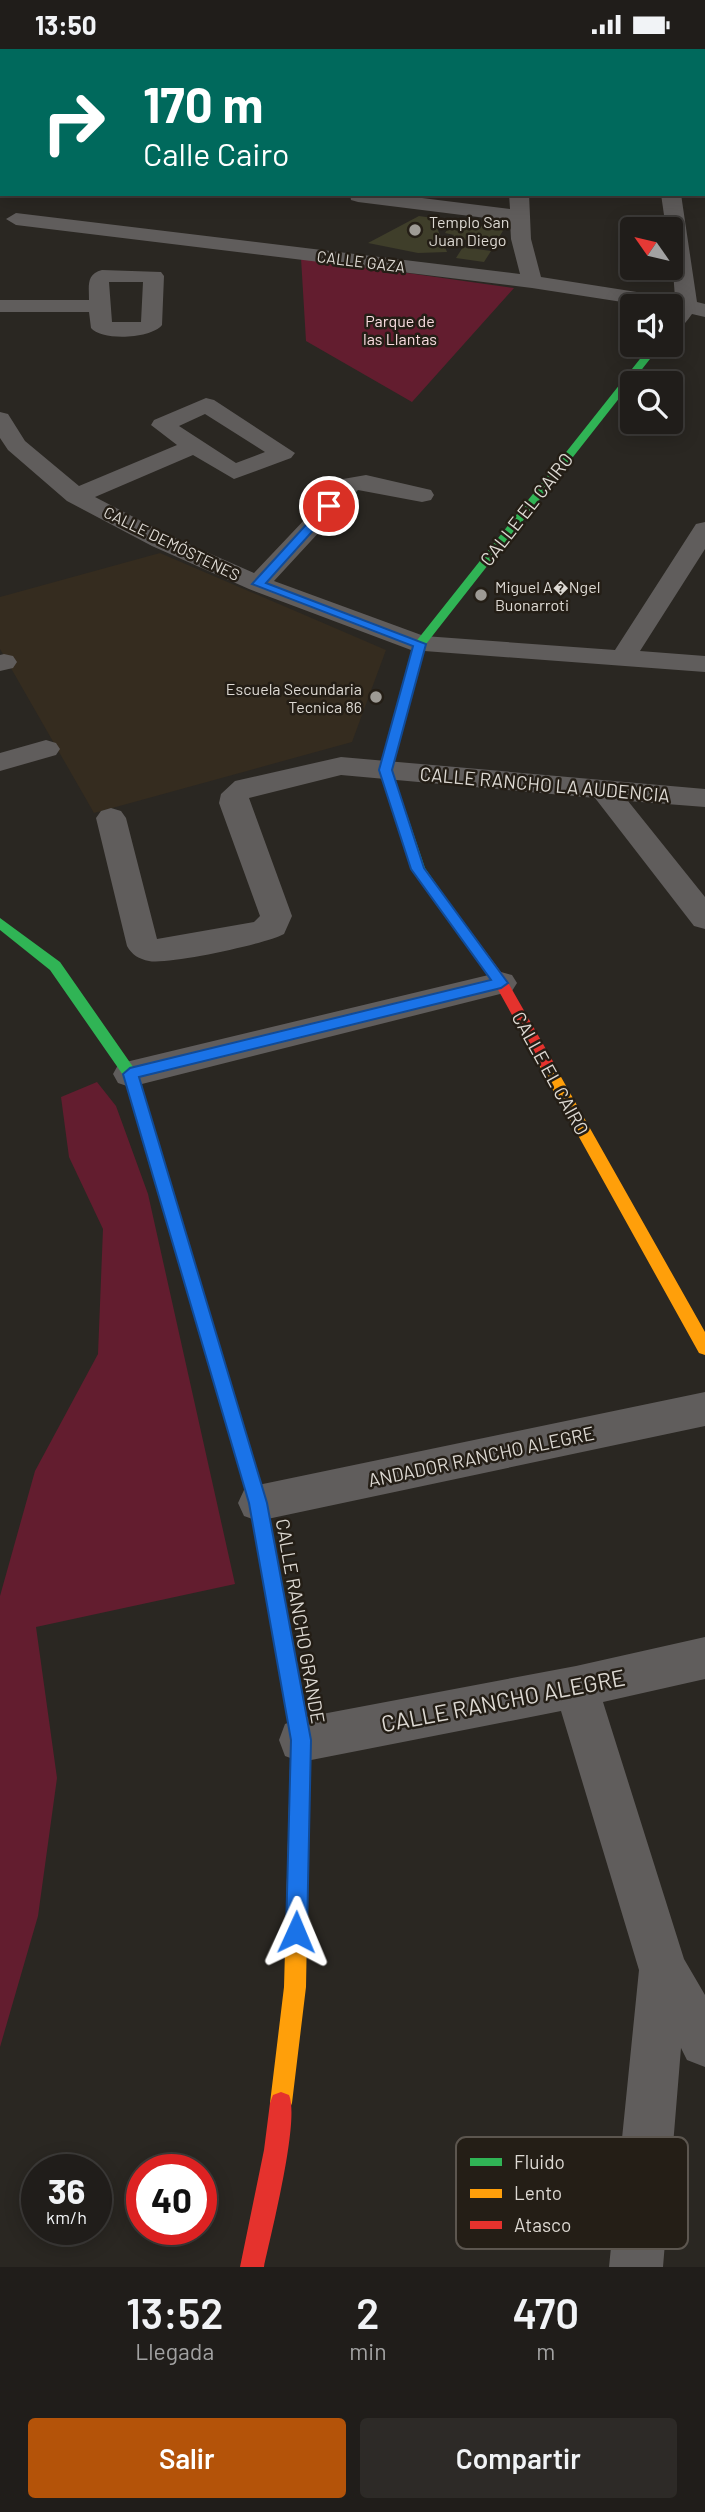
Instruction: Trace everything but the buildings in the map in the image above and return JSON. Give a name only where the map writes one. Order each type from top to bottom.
[{"type":"street","points":[[358,196],[520,216]]},
{"type":"street","points":[[519,196],[521,239],[532,282]]},
{"type":"street","points":[[671,196],[696,309]]},
{"type":"street","points":[[8,226],[30,202]]},
{"type":"street","name":"CALLE GAZA","points":[[8,226],[532,282],[696,309]]},
{"type":"street","points":[[0,306],[99,306]]},
{"type":"street","name":"CALLE EL CAIRO","points":[[647,357],[420,644],[386,770],[418,869],[501,983],[705,1348]]},
{"type":"street","points":[[206,405],[283,453],[234,472],[195,446],[162,425],[206,405]]},
{"type":"street","name":"CALLE DEMÓSTENES","points":[[0,419],[16,445],[76,496],[161,541],[258,584],[420,644],[705,664]]},
{"type":"street","points":[[76,496],[195,446]]},
{"type":"street","points":[[258,584],[347,487],[355,482],[422,495]]},
{"type":"street","points":[[622,659],[705,529]]},
{"type":"street","points":[[0,762],[46,749]]},
{"type":"street","name":"CALLE RANCHO LA AUDENCIA","points":[[111,818],[143,946],[160,951],[262,932],[276,921],[234,803],[235,794],[239,790],[341,766],[705,799]]},
{"type":"street","points":[[606,792],[705,918]]},
{"type":"street","name":"CALLE RANCHO GRANDE","points":[[0,923],[55,966],[130,1074],[258,1503],[301,1740],[295,1987],[276,2150],[252,2267]]},
{"type":"street","points":[[130,1074],[501,983]]},
{"type":"street","name":"ANDADOR RANCHO ALEGRE","points":[[258,1503],[705,1409]]},
{"type":"street","name":"CALLE RANCHO ALEGRE","points":[[301,1740],[576,1687],[705,1658]]},
{"type":"street","points":[[576,1687],[663,1970],[705,2042]]},
{"type":"street","points":[[648,2137],[663,1970]]},
{"type":"street","points":[[636,2267],[638,2249]]},
{"type":"shaded area","points":[[160,553],[386,650],[352,742],[94,813],[0,649],[0,597]]},
{"type":"green space","name":"Parque de las Llantas","points":[[301,258],[514,288],[412,402],[306,341]]},
{"type":"green space","points":[[97,1082],[116,1106],[148,1194],[235,1584],[36,1627],[57,1778],[38,1916],[0,2047],[0,1596],[35,1471],[98,1354],[103,1229],[69,1157],[61,1097]]},
{"type":"traffic: fast","points":[[446,908],[418,869],[386,770],[420,644],[647,357]]},
{"type":"traffic: fast","points":[[0,923],[55,966],[130,1074],[258,1503],[301,1740],[300,1767]]},
{"type":"traffic: slow","points":[[547,1065],[705,1348]]},
{"type":"traffic: slow","points":[[281,2103],[295,1987],[300,1767]]},
{"type":"traffic: jam","points":[[446,908],[501,983],[547,1065]]},
{"type":"traffic: jam","points":[[252,2267],[276,2150],[281,2103]]},
{"type":"place","name":"Templo San Juan Diego","points":[[415,230]]},
{"type":"place","name":"Miguel A�Ngel Buonarroti","points":[[481,595]]},
{"type":"place","name":"Escuela Secundaria Tecnica 86","points":[[376,697]]},
{"type":"route","points":[[296,1932],[301,1740],[258,1503],[130,1074],[457,996],[501,983],[432,892],[418,869],[386,770],[420,644],[258,584],[329,506]]}]
